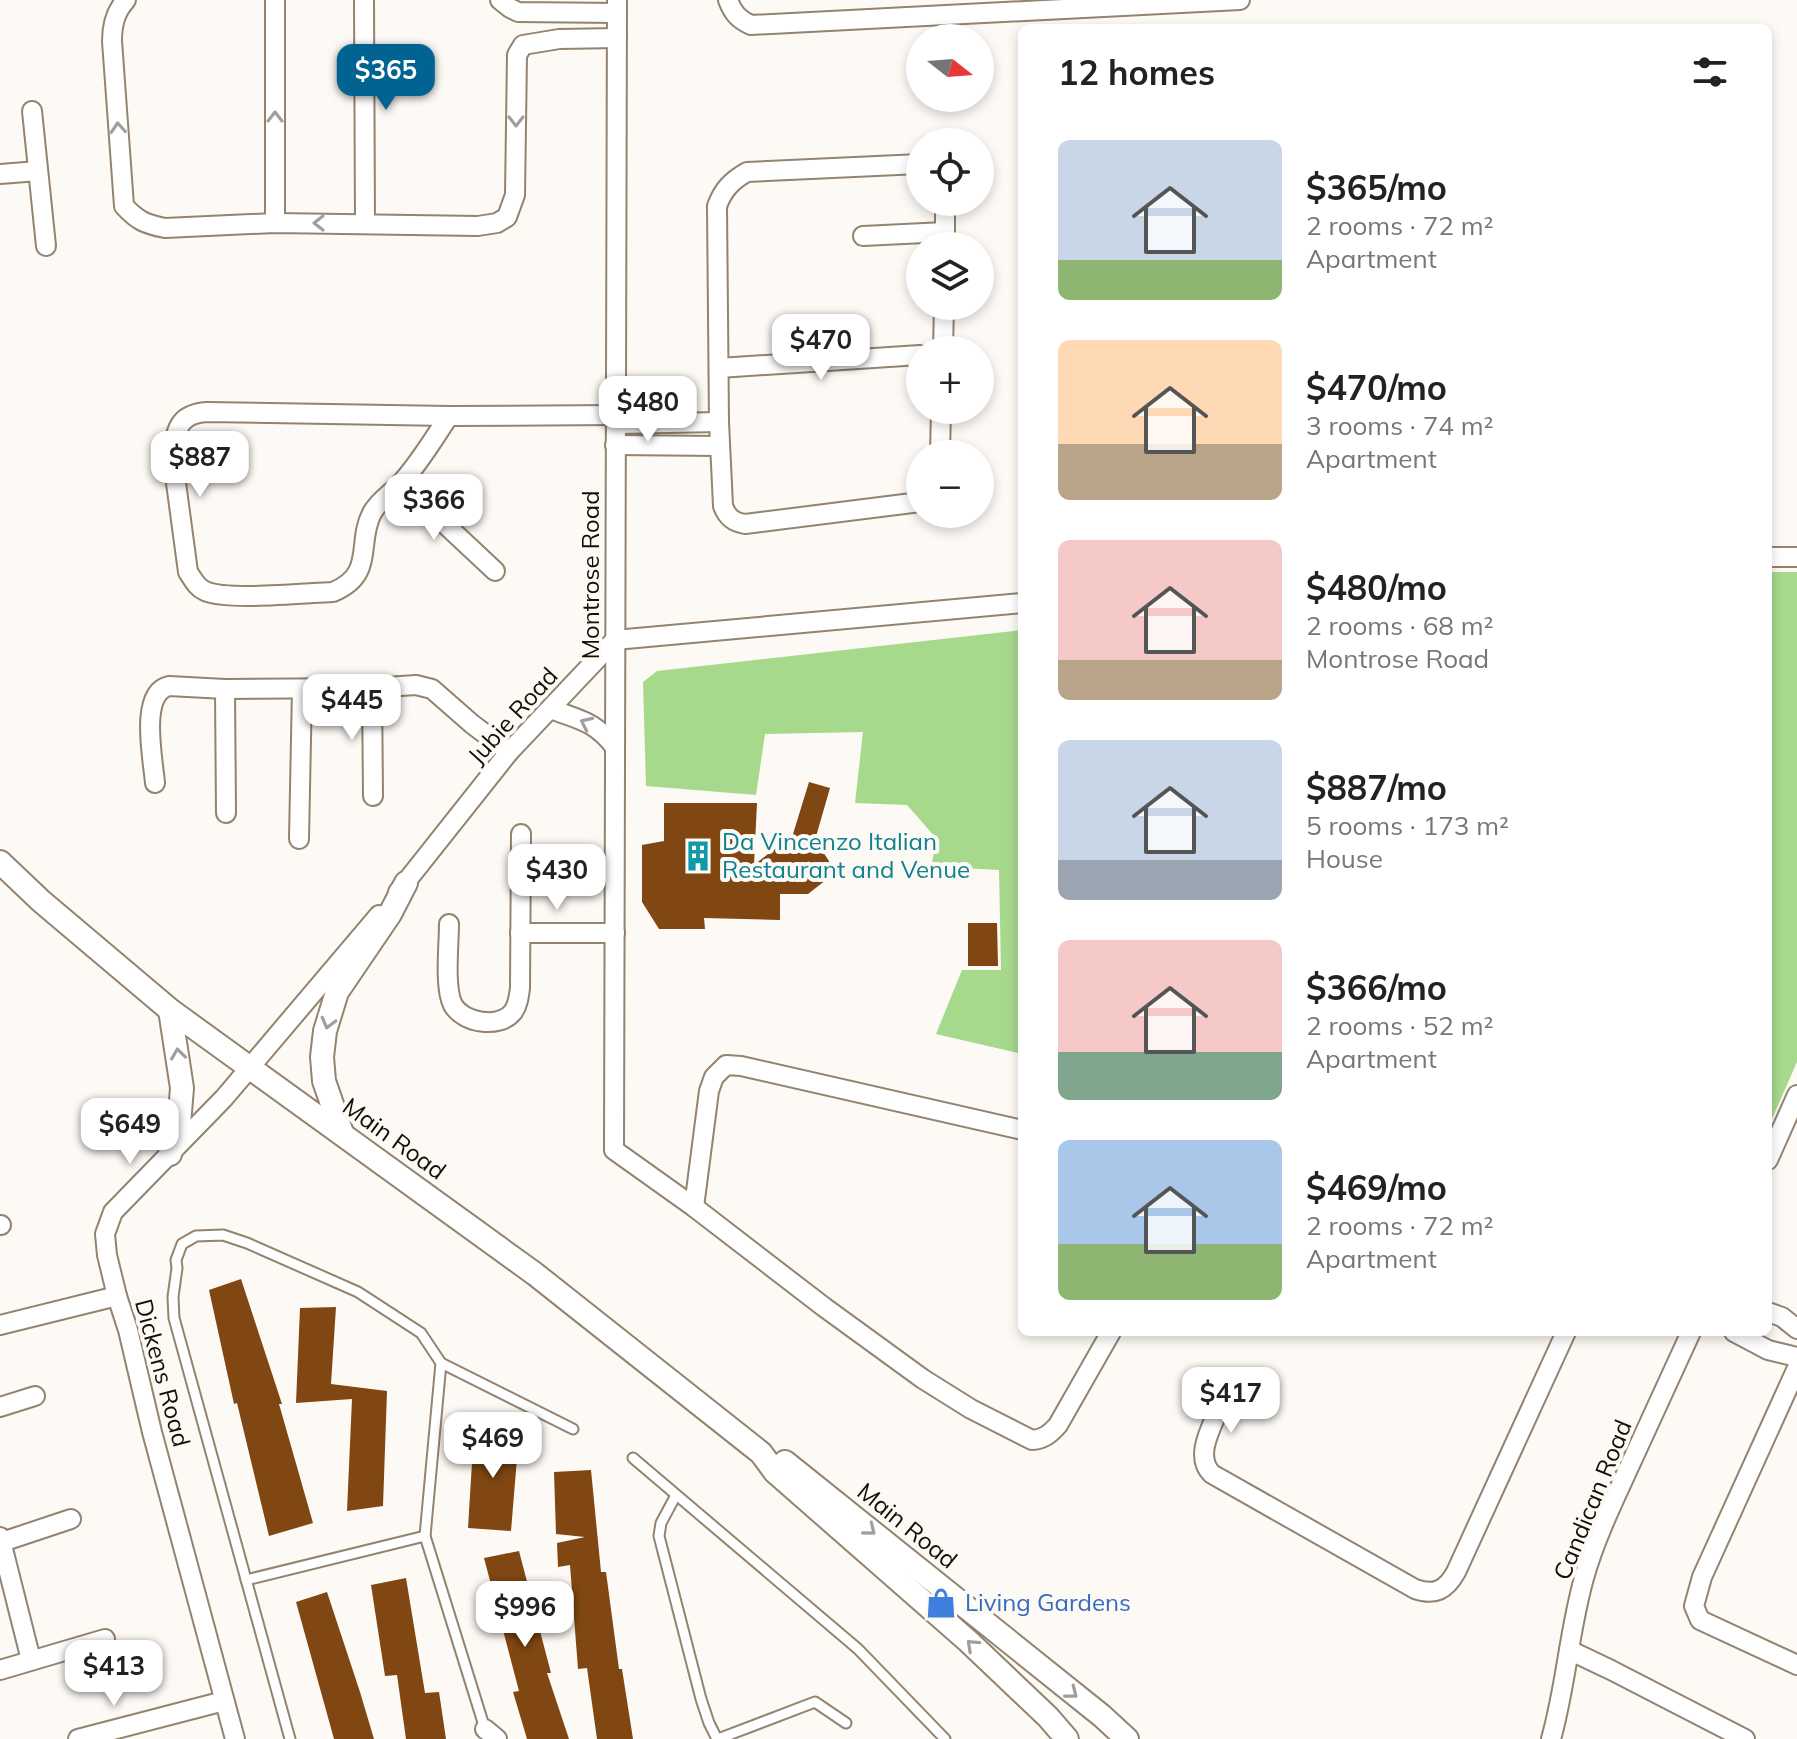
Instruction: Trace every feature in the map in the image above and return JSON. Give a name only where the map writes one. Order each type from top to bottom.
[{"type":"street","points":[[126,0],[114,18],[112,41],[124,206],[137,220],[165,228],[275,223],[478,226],[497,223],[507,217],[515,195],[517,55],[523,45],[559,39],[617,38]]},
{"type":"street","points":[[275,0],[275,223]]},
{"type":"street","points":[[364,0],[365,224]]},
{"type":"street","points":[[500,0],[518,12],[617,6]]},
{"type":"street","points":[[728,0],[739,20],[751,25],[877,9],[1240,0]]},
{"type":"street","name":"Montrose Road","points":[[617,6],[614,1150],[694,1207]]},
{"type":"street","points":[[32,111],[46,246]]},
{"type":"street","points":[[906,165],[747,172],[733,180],[722,192],[717,206],[719,422],[726,515],[745,524],[906,504]]},
{"type":"street","points":[[0,174],[38,171]]},
{"type":"street","points":[[863,236],[906,238]]},
{"type":"street","points":[[719,368],[906,356]]},
{"type":"street","points":[[449,416],[401,483],[379,502],[371,515],[363,557],[356,576],[346,587],[333,592],[219,594],[200,588],[188,572],[172,453],[181,422],[195,413],[449,416],[719,422]]},
{"type":"street","points":[[615,445],[720,446]]},
{"type":"street","points":[[401,483],[495,571]]},
{"type":"street","points":[[1772,557],[1797,557]]},
{"type":"street","points":[[615,640],[1018,603]]},
{"type":"street","name":"Jubie Road","points":[[250,1068],[406,883],[509,752],[615,640]]},
{"type":"street","points":[[155,783],[150,713],[155,694],[169,686],[302,689],[416,685],[432,689],[509,752]]},
{"type":"street","points":[[372,688],[373,796]]},
{"type":"street","points":[[225,689],[226,813]]},
{"type":"street","points":[[299,839],[302,689]]},
{"type":"street","points":[[551,709],[592,724],[615,747]]},
{"type":"street","points":[[449,924],[449,994],[454,1007],[463,1017],[488,1022],[505,1018],[518,1001],[521,834]]},
{"type":"street","name":"Main Road","points":[[0,862],[41,901],[170,1010],[547,1283],[761,1453],[775,1472],[968,1641],[1067,1739]]},
{"type":"street","points":[[342,1133],[324,1081],[322,1057],[325,1031],[337,992],[390,914],[406,883]]},
{"type":"street","points":[[520,933],[615,933]]},
{"type":"street","points":[[170,1010],[182,1088],[179,1124],[170,1154]]},
{"type":"street","points":[[1018,1129],[726,1065],[714,1077],[709,1091],[694,1207],[934,1387],[1032,1440],[1042,1439],[1058,1425],[1109,1336]]},
{"type":"street","name":"Dickens Road","points":[[235,1739],[152,1432],[107,1255],[105,1234],[113,1212],[250,1068]]},
{"type":"street","points":[[1772,1151],[1797,1095]]},
{"type":"street","points":[[0,1325],[117,1296]]},
{"type":"street","points":[[1772,1313],[1797,1329]]},
{"type":"street","points":[[1221,1404],[1206,1443],[1203,1462],[1212,1474],[1401,1582],[1427,1593],[1444,1587],[1456,1572],[1564,1336]]},
{"type":"street","name":"Candican Road","points":[[1551,1739],[1576,1611],[1595,1546],[1689,1336]]},
{"type":"street","points":[[1743,1336],[1768,1350],[1797,1357]]},
{"type":"street","points":[[1797,1368],[1702,1577],[1694,1606],[1700,1620],[1797,1665]]},
{"type":"street","points":[[0,1407],[35,1396]]},
{"type":"street","name":"Main Road","points":[[761,1453],[783,1461],[1127,1739]]},
{"type":"street","points":[[31,1660],[1,1539],[71,1519]]},
{"type":"street","points":[[0,1670],[105,1639]]},
{"type":"street","points":[[1569,1650],[1745,1739]]},
{"type":"street","points":[[78,1739],[224,1701]]},
{"type":"lane","points":[[290,1739],[174,1318],[176,1260],[182,1244],[196,1236],[223,1235],[358,1292],[421,1333],[441,1363],[573,1429]]},
{"type":"lane","points":[[441,1363],[425,1536],[488,1737]]},
{"type":"lane","points":[[633,1458],[858,1649],[945,1739]]},
{"type":"lane","points":[[676,1495],[661,1523],[661,1549],[701,1699],[718,1739],[815,1702],[846,1723]]},
{"type":"lane","points":[[246,1580],[425,1536]]},
{"type":"green space","points":[[1772,572],[1797,572],[1797,1062],[1772,1119]]},
{"type":"green space","points":[[1018,630],[1018,1053],[936,1034],[962,970],[1001,970],[999,870],[931,870],[936,838],[907,805],[855,803],[863,732],[765,734],[756,795],[646,786],[643,682],[657,671]]},
{"type":"building","name":"Da Vincenzo Italian Restaurant and Venue","points":[[809,782],[830,788],[815,840],[829,861],[826,880],[808,894],[780,894],[780,920],[704,918],[705,929],[659,929],[642,902],[642,845],[664,841],[664,803],[757,803],[754,865],[793,834]]},
{"type":"building","points":[[968,923],[997,923],[998,966],[968,966]]},
{"type":"building","points":[[241,1279],[282,1404],[279,1404],[313,1523],[269,1536],[237,1403],[234,1404],[209,1290]]},
{"type":"building","points":[[336,1307],[331,1384],[387,1391],[383,1506],[347,1511],[352,1399],[296,1403],[300,1308]]},
{"type":"building","points":[[474,1430],[519,1434],[511,1531],[468,1528]]},
{"type":"building","points":[[591,1470],[601,1572],[606,1572],[619,1669],[622,1669],[633,1739],[597,1739],[587,1668],[578,1669],[570,1565],[558,1567],[557,1543],[585,1537],[556,1534],[554,1472]]},
{"type":"building","points":[[519,1551],[551,1673],[547,1673],[569,1739],[527,1739],[513,1692],[519,1691],[484,1558]]},
{"type":"building","points":[[406,1578],[425,1693],[439,1692],[446,1739],[406,1739],[397,1675],[385,1676],[371,1585]]},
{"type":"building","points":[[327,1592],[374,1739],[334,1739],[296,1602]]},
{"type":"place","name":"Da Vincenzo Italian Restaurant and Venue","points":[[698,856]]},
{"type":"place","name":"Living Gardens","points":[[941,1603]]}]
